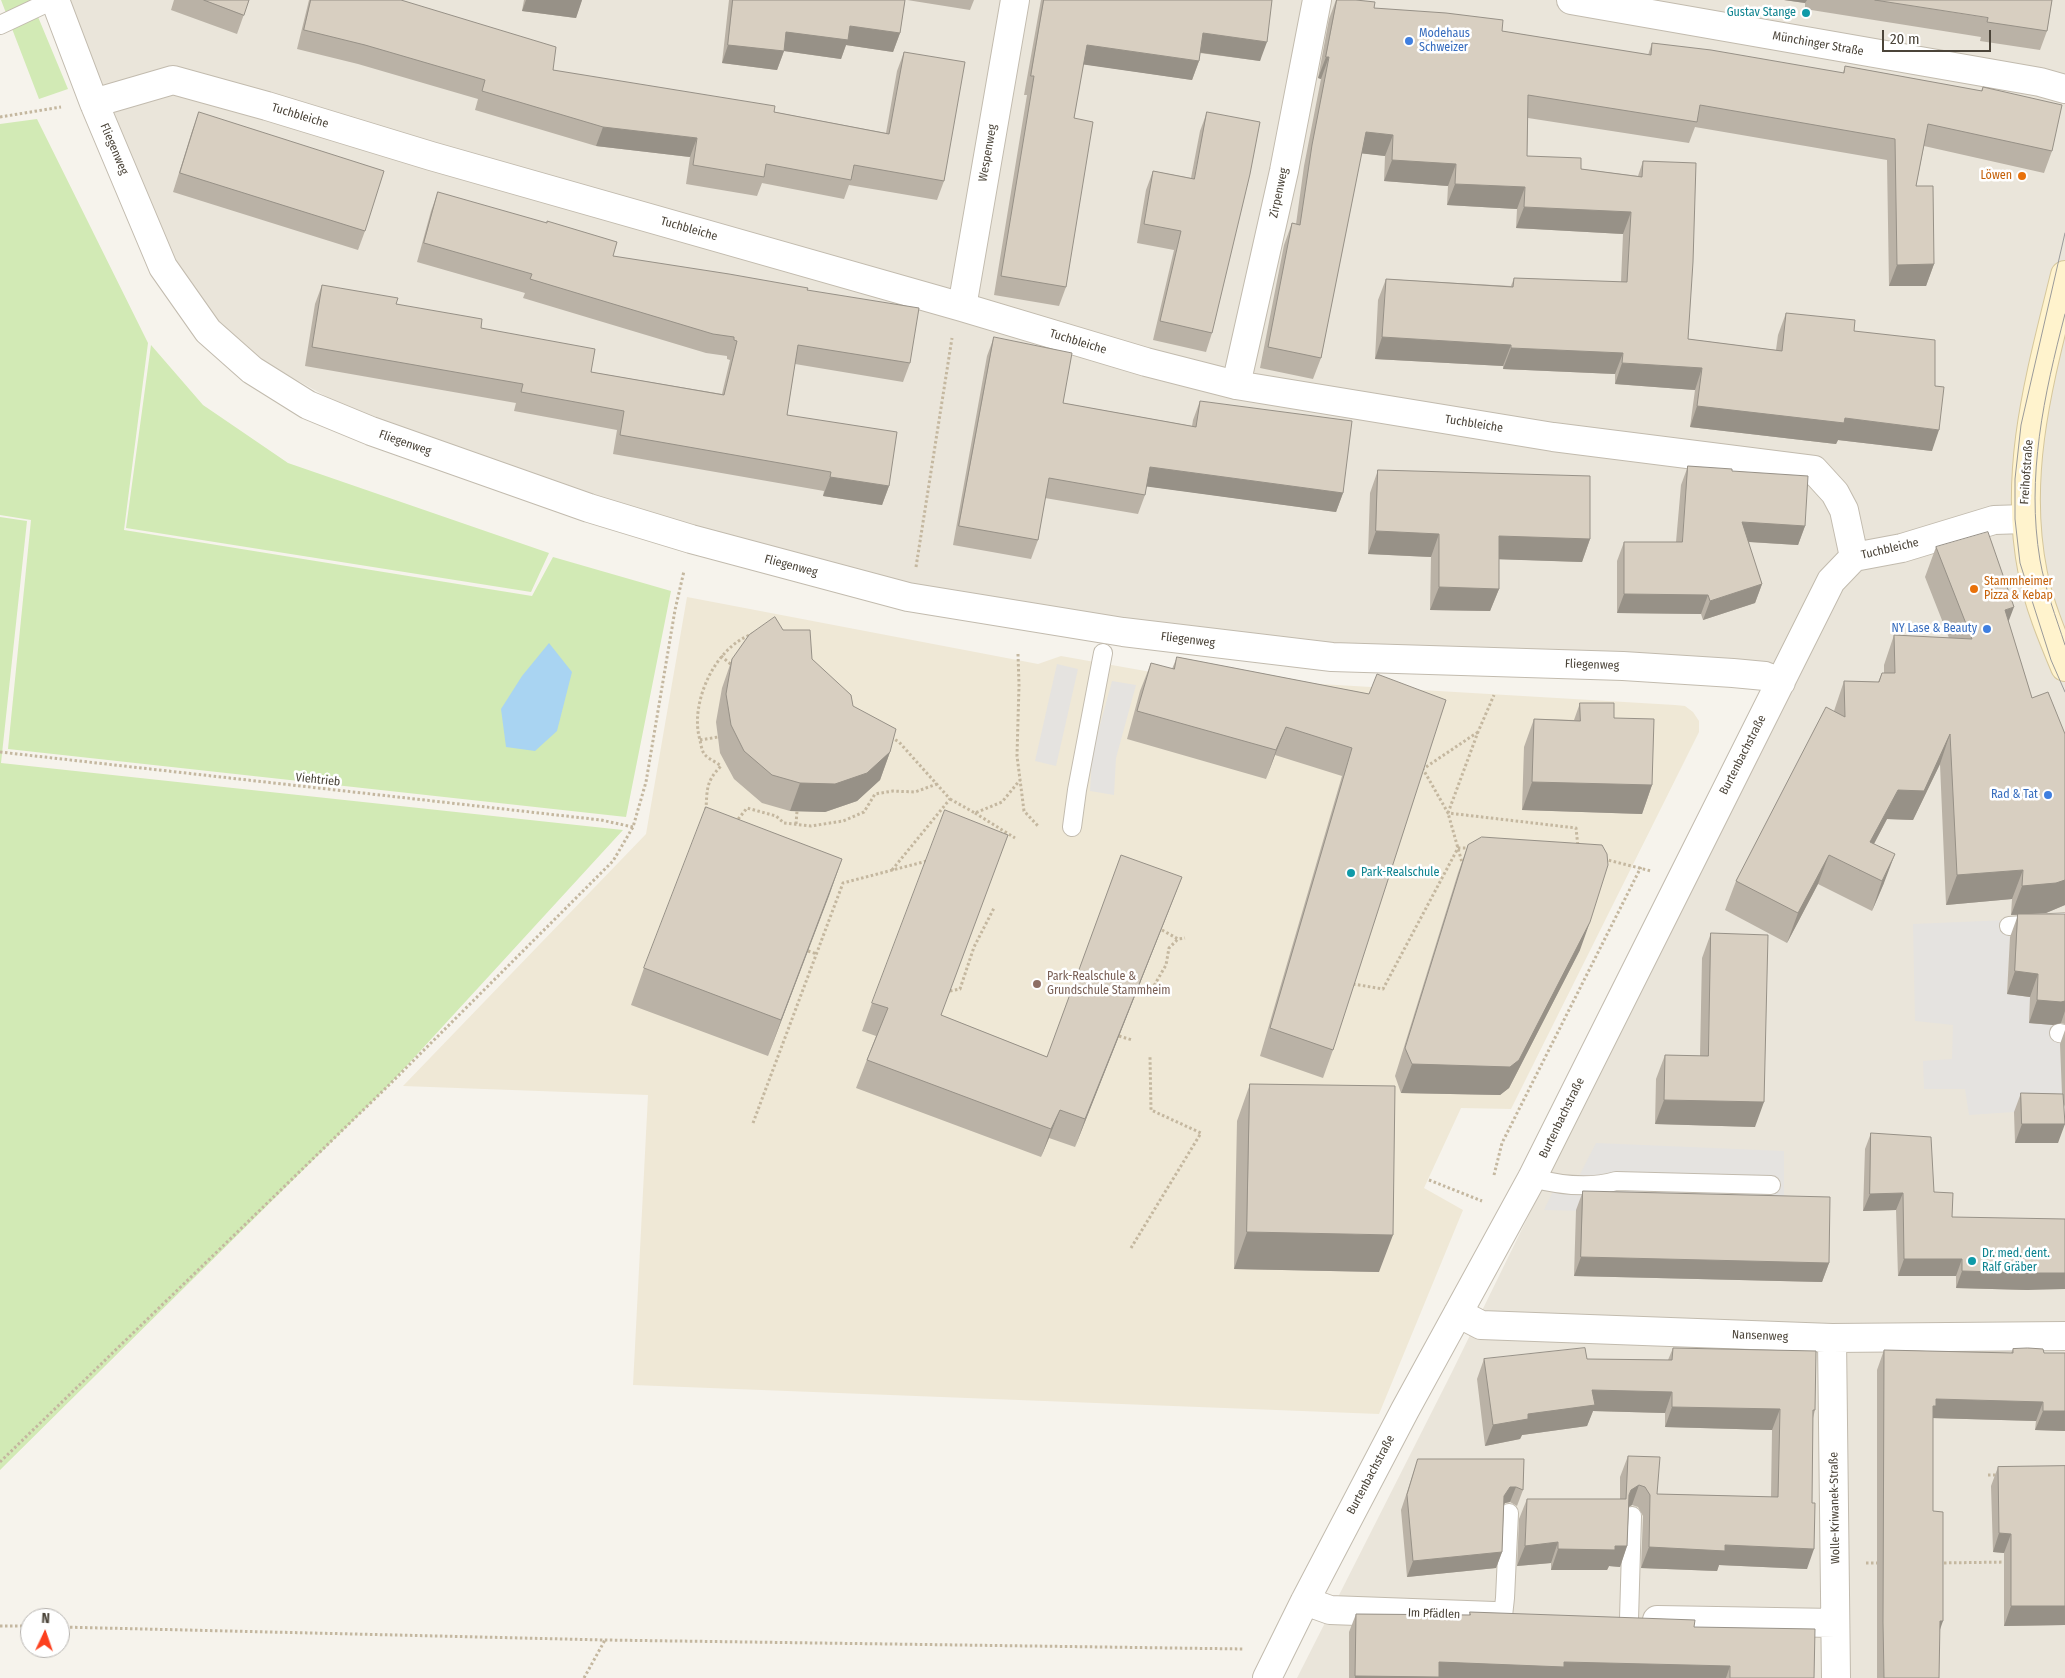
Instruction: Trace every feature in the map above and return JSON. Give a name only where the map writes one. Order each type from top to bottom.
[{"type":"street","name":"Fliegenweg","points":[[54,0],[94,103],[163,267],[208,331],[252,370],[308,405],[370,431],[589,508],[691,539],[908,597],[1123,632],[1332,657],[1660,668],[1765,676],[1781,682]]},
{"type":"street","name":"Wespenweg","points":[[962,307],[1015,0]]},
{"type":"street","name":"Zirpenweg","points":[[1236,385],[1284,170],[1317,0]]},
{"type":"street","name":"Münchinger Straße","points":[[1572,0],[2031,80],[2065,89]]},
{"type":"street","name":"Tuchbleiche","points":[[94,103],[172,80],[962,307],[1146,362],[1236,385],[1553,437],[1814,470],[1835,493],[1844,510],[1854,557],[1902,548],[1994,520],[2025,519]]},
{"type":"street","name":"Freihofstraße","points":[[2065,275],[2030,425],[2025,481],[2025,519],[2033,575],[2040,600],[2065,667]]},
{"type":"street","name":"Burtenbachstraße","points":[[1273,1667],[1305,1601],[1405,1410],[1532,1178],[1831,581],[1854,557]]},
{"type":"street","name":"Nansenweg","points":[[1458,1313],[1481,1325],[1832,1338],[2065,1336]]},
{"type":"street","name":"Wolle-Kriwanek-Straße","points":[[1832,1338],[1836,1678]]},
{"type":"street","name":"Im Pfädlen","points":[[1305,1601],[1330,1610],[1532,1617]]},
{"type":"street","points":[[1600,1618],[1835,1623]]},
{"type":"lane","points":[[0,25],[54,0]]},
{"type":"lane","points":[[1072,827],[1077,790],[1103,654]]},
{"type":"lane","points":[[2009,926],[2065,922]]},
{"type":"lane","points":[[1532,1178],[1550,1183],[1598,1186],[1616,1181],[1771,1185]]},
{"type":"lane","points":[[1503,1616],[1508,1513]]},
{"type":"lane","points":[[1629,1619],[1632,1516]]},
{"type":"path","points":[[0,118],[94,103]]},
{"type":"path","points":[[908,597],[916,569],[950,346],[962,307]]},
{"type":"path","points":[[0,1462],[389,1086],[613,861],[633,827],[646,782],[675,610],[691,539]]},
{"type":"path","points":[[706,814],[707,786],[714,773],[721,766],[704,754],[696,728],[701,694],[721,656],[742,638],[758,633]]},
{"type":"path","points":[[1018,654],[1017,756],[1024,812],[1038,826]]},
{"type":"path","points":[[721,656],[735,668]]},
{"type":"path","points":[[1448,813],[1478,732],[1496,692]]},
{"type":"path","points":[[1464,870],[1448,813],[1422,769],[1478,732]]},
{"type":"path","points":[[700,740],[718,737]]},
{"type":"path","points":[[890,738],[899,742],[950,799],[975,812],[1015,838]]},
{"type":"path","name":"Viehtrieb","points":[[0,752],[601,820],[633,827]]},
{"type":"path","points":[[975,812],[1002,802],[1020,780]]},
{"type":"path","points":[[868,790],[875,794],[893,791],[915,792],[937,784]]},
{"type":"path","points":[[730,828],[747,808],[776,816],[784,823],[811,826],[843,822],[864,812],[875,794]]},
{"type":"path","points":[[892,870],[950,799]]},
{"type":"path","points":[[796,824],[798,811]]},
{"type":"path","points":[[1448,813],[1576,828],[1579,853]]},
{"type":"path","points":[[1458,848],[1476,848]]},
{"type":"path","points":[[1353,984],[1383,989],[1458,848]]},
{"type":"path","points":[[1596,857],[1631,866]]},
{"type":"path","points":[[754,1123],[843,883],[927,861]]},
{"type":"path","points":[[1494,1180],[1502,1143],[1641,867]]},
{"type":"path","points":[[950,991],[960,989],[974,947],[994,908]]},
{"type":"path","points":[[1162,930],[1178,939],[1185,938]]},
{"type":"path","points":[[1138,988],[1148,996],[1166,965],[1170,948],[1178,939]]},
{"type":"path","points":[[967,946],[974,947]]},
{"type":"path","points":[[808,951],[817,954]]},
{"type":"path","points":[[1119,1036],[1132,1040]]},
{"type":"path","points":[[1131,1248],[1201,1133],[1150,1110],[1150,1057]]},
{"type":"path","points":[[1429,1180],[1490,1204],[1507,1225]]},
{"type":"path","points":[[1988,1475],[2007,1475]]},
{"type":"path","points":[[1935,1563],[2015,1562]]},
{"type":"path","points":[[1836,1563],[1886,1563]]},
{"type":"path","points":[[0,1626],[20,1626]]},
{"type":"path","points":[[70,1627],[605,1640],[1256,1650],[1273,1667]]},
{"type":"path","points":[[584,1678],[605,1640]]},
{"type":"shaded area","points":[[60,0],[2065,0],[2065,1678],[1297,1678],[1451,1374],[1797,667],[1333,657],[924,594],[688,538],[359,415],[218,336],[171,265]]},
{"type":"shaded area","name":"Park-Realschule & Grundschule Stammheim","points":[[687,597],[1038,664],[1061,656],[1168,675],[1675,705],[1685,706],[1693,712],[1699,721],[1699,732],[1511,1109],[1461,1108],[1424,1188],[1463,1210],[1379,1414],[633,1385],[648,1095],[403,1086],[646,834]]},
{"type":"shaded area","points":[[1057,664],[1078,669],[1056,766],[1035,761]]},
{"type":"shaded area","points":[[1112,681],[1136,685],[1116,758],[1114,795],[1090,791],[1092,754]]},
{"type":"shaded area","points":[[2008,920],[2010,936],[2007,993],[2030,997],[2029,1023],[2059,1025],[2063,1113],[2014,1112],[1969,1115],[1965,1089],[1924,1089],[1923,1061],[1952,1059],[1953,1025],[1915,1021],[1913,924]]},
{"type":"shaded area","points":[[1596,1143],[1784,1151],[1784,1216],[1544,1210],[1557,1183],[1575,1184]]},
{"type":"green space","points":[[1,0],[31,0],[68,89],[39,99]]},
{"type":"green space","points":[[37,119],[148,343],[124,530],[532,596],[553,557],[671,591],[626,817],[8,749],[31,520],[0,515],[0,124]]},
{"type":"green space","points":[[151,345],[203,405],[288,463],[549,553],[531,592],[126,528]]},
{"type":"green space","points":[[0,517],[27,521],[1,763],[623,830],[389,1085],[0,1470]]},
{"type":"water","points":[[549,643],[572,672],[557,731],[535,751],[506,747],[501,709],[522,676]]},
{"type":"building","points":[[204,0],[249,0],[244,15]]},
{"type":"building","points":[[311,0],[401,0],[556,47],[553,70],[775,106],[774,112],[889,134],[904,52],[965,62],[944,181],[854,165],[851,180],[766,164],[764,177],[693,165],[697,138],[603,127],[482,91],[485,80],[365,45],[304,30]]},
{"type":"building","points":[[733,0],[905,0],[900,33],[850,26],[848,40],[786,32],[784,51],[728,45]]},
{"type":"building","points":[[1044,0],[1272,0],[1267,42],[1203,33],[1199,61],[1087,45],[1074,118],[1093,122],[1066,287],[1001,276],[1034,76],[1031,76]]},
{"type":"building","points":[[1337,0],[1375,2],[1374,8],[1446,13],[1503,20],[1502,31],[1651,55],[1652,43],[1711,50],[1844,73],[1845,66],[1982,91],[1983,87],[2062,105],[2052,151],[1928,124],[1916,186],[1933,186],[1934,264],[1897,265],[1895,139],[1700,105],[1697,122],[1528,95],[1527,156],[1581,158],[1581,169],[1642,177],[1643,161],[1696,163],[1688,339],[1782,351],[1786,313],[1855,320],[1854,331],[1935,340],[1935,386],[1944,387],[1939,430],[1845,418],[1844,423],[1697,406],[1702,368],[1622,363],[1623,353],[1511,348],[1511,345],[1382,337],[1386,279],[1513,287],[1514,278],[1627,282],[1631,212],[1524,207],[1525,187],[1455,184],[1456,164],[1392,160],[1393,135],[1366,132],[1321,358],[1268,347],[1292,223],[1300,225],[1312,145],[1329,57],[1326,57]]},
{"type":"building","points":[[1875,0],[2052,0],[2047,31],[1987,22],[1988,18]]},
{"type":"building","points":[[199,112],[384,171],[365,231],[180,173]]},
{"type":"building","points":[[1207,112],[1260,122],[1250,174],[1212,333],[1160,321],[1181,231],[1144,224],[1153,171],[1194,179]]},
{"type":"building","points":[[438,192],[617,242],[613,256],[729,274],[808,288],[807,290],[919,308],[910,363],[798,345],[787,415],[897,432],[889,486],[830,477],[831,472],[620,435],[624,411],[521,392],[523,384],[312,347],[322,285],[398,298],[396,304],[482,319],[481,328],[595,349],[591,372],[724,395],[737,341],[734,340],[734,337],[713,334],[530,279],[532,274],[424,243]]},
{"type":"building","points":[[994,337],[1072,353],[1063,403],[1196,427],[1200,401],[1352,421],[1343,493],[1150,467],[1145,495],[1049,478],[1038,540],[959,526]]},
{"type":"building","points":[[1688,466],[1808,476],[1805,526],[1742,522],[1762,584],[1710,601],[1708,595],[1624,594],[1624,542],[1682,542]]},
{"type":"building","points":[[1378,470],[1590,476],[1590,539],[1499,536],[1499,589],[1439,587],[1439,534],[1376,531]]},
{"type":"building","points":[[1988,532],[2014,607],[2005,610],[2032,698],[2048,692],[2065,734],[2065,880],[2056,883],[2022,886],[2023,870],[1957,875],[1950,734],[1924,791],[1898,790],[1870,842],[1895,854],[1882,881],[1829,855],[1798,913],[1736,881],[1826,707],[1845,717],[1844,681],[1879,682],[1882,673],[1895,673],[1894,635],[1972,639],[1936,547]]},
{"type":"building","points":[[775,617],[783,630],[810,630],[812,659],[851,695],[853,706],[896,729],[890,752],[867,773],[835,784],[800,783],[772,775],[744,751],[731,725],[726,694],[732,659],[749,635]]},
{"type":"building","name":"Park-Realschule","points":[[1177,657],[1369,694],[1377,674],[1446,700],[1333,1050],[1270,1028],[1352,748],[1286,727],[1276,750],[1137,711],[1151,663],[1174,669]]},
{"type":"building","points":[[1580,703],[1614,703],[1614,718],[1654,719],[1652,785],[1532,782],[1534,719],[1580,721]]},
{"type":"building","points":[[706,807],[842,859],[781,1020],[644,968]]},
{"type":"building","points":[[945,810],[1008,835],[941,1015],[1047,1057],[1121,855],[1182,877],[1085,1119],[1060,1110],[1051,1129],[867,1060],[888,1008],[872,1003]]},
{"type":"building","points":[[1482,837],[1602,845],[1607,854],[1608,865],[1590,922],[1519,1060],[1510,1067],[1412,1064],[1405,1048],[1468,845]]},
{"type":"building","points":[[2018,914],[2065,914],[2065,1001],[2037,1000],[2038,974],[2015,971]]},
{"type":"building","points":[[1711,933],[1768,935],[1764,1102],[1664,1100],[1665,1055],[1708,1056]]},
{"type":"building","points":[[1250,1084],[1395,1086],[1393,1235],[1247,1232]]},
{"type":"building","points":[[2021,1093],[2063,1094],[2065,1124],[2022,1124]]},
{"type":"building","points":[[1871,1133],[1931,1137],[1934,1192],[1953,1193],[1952,1217],[2065,1219],[2065,1273],[1962,1271],[1962,1259],[1904,1259],[1903,1193],[1870,1194]]},
{"type":"building","points":[[1583,1191],[1830,1197],[1829,1263],[1581,1257]]},
{"type":"building","points":[[1585,1348],[1587,1359],[1672,1360],[1673,1348],[1816,1351],[1812,1503],[1815,1503],[1814,1549],[1725,1545],[1725,1551],[1649,1547],[1650,1495],[1645,1487],[1639,1485],[1631,1490],[1629,1495],[1627,1546],[1615,1546],[1615,1550],[1558,1549],[1558,1542],[1525,1546],[1527,1499],[1626,1499],[1628,1456],[1660,1457],[1657,1494],[1778,1497],[1780,1409],[1672,1407],[1672,1392],[1592,1390],[1595,1405],[1528,1414],[1528,1419],[1493,1425],[1484,1359]]},
{"type":"building","points":[[2013,1349],[2043,1349],[2044,1353],[2065,1353],[2065,1411],[2043,1411],[2043,1402],[1936,1399],[1936,1406],[1933,1406],[1933,1511],[1943,1512],[1943,1621],[1940,1621],[1939,1678],[1884,1678],[1884,1350],[2013,1353]]},
{"type":"building","points":[[1418,1459],[1524,1459],[1523,1490],[1510,1487],[1504,1496],[1502,1552],[1413,1561],[1407,1495]]},
{"type":"building","points":[[2065,1466],[2065,1606],[2011,1606],[2011,1534],[1999,1533],[1998,1467]]},
{"type":"building","points":[[1470,1612],[1695,1620],[1694,1627],[1815,1629],[1814,1678],[1730,1678],[1730,1666],[1564,1662],[1564,1667],[1439,1662],[1439,1677],[1355,1676],[1356,1614],[1470,1615]]},
{"type":"tram line","points":[[2065,233],[2021,425],[2015,479],[2015,519],[2020,563],[2051,660],[2065,692]]},
{"type":"tram line","points":[[2065,314],[2050,375],[2039,436],[2035,498],[2036,529],[2042,571],[2065,645]]},
{"type":"place","name":"Gustav Stange","points":[[1806,13]]},
{"type":"place","name":"Modehaus Schweizer","points":[[1409,41]]},
{"type":"place","name":"Löwen","points":[[2022,176]]},
{"type":"place","name":"Stammheimer Pizza & Kebap","points":[[1974,589]]},
{"type":"place","name":"NY Lase & Beauty","points":[[1987,629]]},
{"type":"place","name":"Rad & Tat","points":[[2048,795]]},
{"type":"place","name":"Park-Realschule","points":[[1351,873]]},
{"type":"place","name":"Park-Realschule & Grundschule Stammheim","points":[[1037,984]]},
{"type":"place","name":"Dr. med. dent. Ralf Gräber","points":[[1972,1261]]}]
